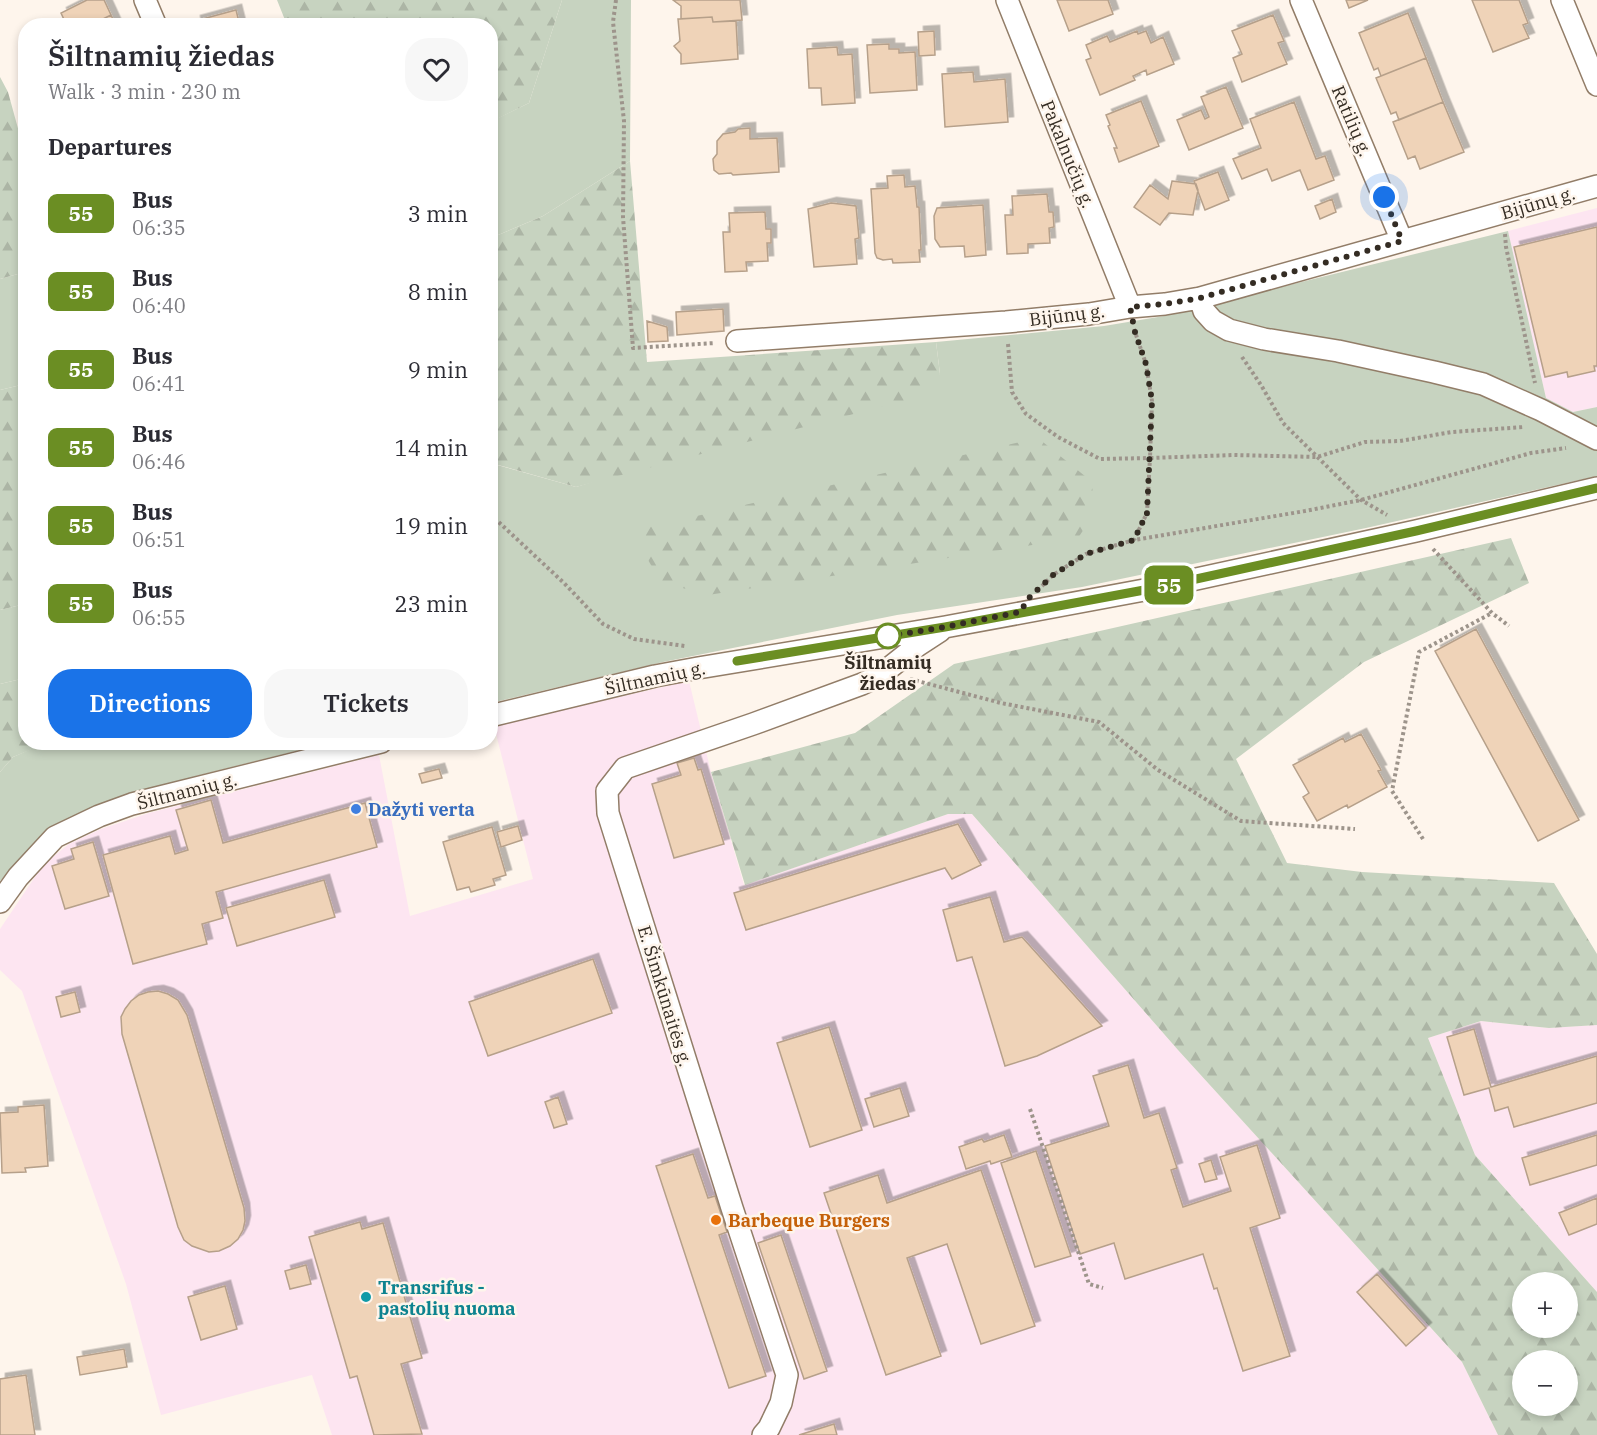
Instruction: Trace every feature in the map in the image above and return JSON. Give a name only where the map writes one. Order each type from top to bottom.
[{"type":"street","points":[[145,0],[153,18]]},
{"type":"street","name":"Pakalnučių g.","points":[[1006,0],[1130,307]]},
{"type":"street","name":"Ratilių g.","points":[[1301,0],[1402,241]]},
{"type":"street","points":[[1562,0],[1597,85]]},
{"type":"street","name":"Bijūnų g.","points":[[737,341],[1006,322],[1089,314],[1200,298],[1597,186]]},
{"type":"street","points":[[1200,298],[1204,310],[1213,321],[1228,330],[1264,339],[1338,351],[1483,384],[1597,439]]},
{"type":"street","name":"Šiltnamių g.","points":[[498,714],[677,672],[945,627],[1155,588],[1416,531],[1597,488]]},
{"type":"street","name":"E. Šimkūnaitės g.","points":[[763,1435],[781,1403],[788,1374],[732,1208],[608,813],[607,791],[625,768],[753,724],[879,676],[945,627]]},
{"type":"street","name":"Šiltnamių g.","points":[[0,902],[18,877],[55,837],[99,816],[132,804],[328,750]]},
{"type":"path","points":[[616,0],[613,22],[624,122],[623,217],[633,348],[737,341]]},
{"type":"path","points":[[1504,213],[1506,247],[1541,410]]},
{"type":"path","points":[[1130,307],[1135,332],[1146,364],[1152,401],[1147,513],[1134,540]]},
{"type":"path","points":[[1006,322],[1012,392],[1026,414],[1058,437],[1100,459],[1234,455],[1317,457],[1365,442],[1400,441],[1452,432],[1510,429],[1563,422]]},
{"type":"path","points":[[1228,330],[1232,342],[1283,423],[1361,500],[1416,531],[1492,613],[1509,626]]},
{"type":"path","points":[[1020,612],[1029,598],[1053,575],[1086,554],[1134,540],[1305,512],[1361,500],[1531,453],[1575,447]]},
{"type":"path","points":[[498,522],[603,624],[634,639],[693,648]]},
{"type":"path","points":[[1423,839],[1392,791],[1419,652],[1492,613]]},
{"type":"path","points":[[879,676],[905,677],[1001,703],[1099,722],[1158,770],[1241,821],[1355,829]]},
{"type":"path","points":[[1030,1109],[1089,1284],[1103,1288]]},
{"type":"shaded area","points":[[1597,208],[1597,407],[1573,412],[1546,398],[1508,231]]},
{"type":"shaded area","points":[[689,681],[711,772],[744,885],[948,814],[972,814],[1178,1050],[1462,1362],[1498,1435],[332,1435],[312,1375],[161,1415],[126,1284],[22,991],[0,970],[0,929],[43,865],[69,844],[101,829],[149,813],[379,755],[410,916],[533,879],[498,742],[498,725]]},
{"type":"shaded area","points":[[1481,1021],[1549,1028],[1597,1025],[1597,1292],[1475,1155],[1428,1038]]},
{"type":"green space","points":[[277,0],[562,0],[529,103],[498,118],[498,18],[284,18]]},
{"type":"green space","points":[[562,0],[631,0],[630,161],[543,216],[498,235],[498,118],[529,103]]},
{"type":"green space","points":[[0,77],[8,92],[18,128],[18,274],[0,279]]},
{"type":"green space","points":[[630,161],[647,362],[936,342],[940,374],[926,395],[576,487],[498,465],[498,235],[543,216]]},
{"type":"green space","points":[[1508,231],[1546,398],[1573,412],[1597,407],[1597,476],[1366,528],[1082,587],[897,615],[663,662],[498,701],[498,465],[576,487],[940,374],[936,342],[1104,326],[1164,316]]},
{"type":"green space","points":[[18,274],[18,386],[0,390],[0,279]]},
{"type":"green space","points":[[18,386],[18,606],[0,610],[0,390]]},
{"type":"green space","points":[[1038,438],[1091,481],[1096,511],[1078,538],[708,595],[661,582],[631,531]]},
{"type":"green space","points":[[1511,538],[1529,583],[1364,662],[1236,759],[1287,863],[1362,872],[1554,883],[1597,954],[1597,1025],[1549,1028],[1481,1021],[1428,1038],[1475,1155],[1597,1292],[1597,1435],[1498,1435],[1462,1362],[1178,1050],[972,814],[948,814],[745,885],[711,772],[855,733],[954,664]]},
{"type":"green space","points":[[18,606],[18,680],[0,684],[0,610]]},
{"type":"green space","points":[[18,680],[18,750],[30,750],[13,757],[0,772],[0,684]]},
{"type":"green space","points":[[29,750],[300,750],[196,776],[126,798],[37,843],[0,881],[0,772],[13,757]]},
{"type":"building","points":[[87,0],[104,0],[111,15],[105,18],[63,18],[61,13]]},
{"type":"building","points":[[673,0],[740,0],[742,20],[713,22],[712,17],[681,19],[681,6]]},
{"type":"building","points":[[1057,0],[1108,0],[1113,14],[1069,31]]},
{"type":"building","points":[[1346,0],[1368,0],[1349,8]]},
{"type":"building","points":[[1472,0],[1519,0],[1528,23],[1523,25],[1529,38],[1493,52]]},
{"type":"building","points":[[236,10],[238,18],[206,18]]},
{"type":"building","points":[[1408,13],[1426,58],[1381,76],[1378,68],[1374,70],[1359,33]]},
{"type":"building","points":[[1273,15],[1284,41],[1278,43],[1287,64],[1242,82],[1233,58],[1242,54],[1232,31]]},
{"type":"building","points":[[712,17],[713,22],[736,21],[738,59],[681,64],[681,54],[674,46],[680,41],[678,19]]},
{"type":"building","points":[[934,31],[935,55],[919,56],[918,32]]},
{"type":"building","points":[[1137,31],[1138,34],[1146,31],[1151,43],[1163,37],[1174,64],[1147,75],[1146,70],[1133,76],[1135,80],[1100,95],[1086,60],[1091,58],[1086,45],[1107,36],[1110,42]]},
{"type":"building","points":[[889,44],[889,49],[899,49],[899,53],[915,52],[917,90],[870,93],[867,45]]},
{"type":"building","points":[[837,47],[838,55],[852,54],[855,103],[822,105],[821,88],[809,88],[807,49]]},
{"type":"building","points":[[1426,58],[1443,102],[1399,120],[1396,112],[1391,114],[1376,78]]},
{"type":"building","points":[[973,72],[974,82],[1005,79],[1008,122],[945,127],[942,74]]},
{"type":"building","points":[[1226,87],[1243,128],[1189,150],[1177,120],[1201,110],[1205,119],[1209,117],[1201,97]]},
{"type":"building","points":[[1141,101],[1159,146],[1119,162],[1114,148],[1117,148],[1106,115]]},
{"type":"building","points":[[1294,102],[1316,159],[1325,156],[1334,180],[1308,190],[1300,170],[1272,181],[1267,169],[1242,179],[1233,159],[1261,148],[1250,119]]},
{"type":"building","points":[[1443,102],[1464,152],[1420,169],[1415,156],[1408,159],[1393,122]]},
{"type":"building","points":[[750,128],[750,139],[777,138],[779,172],[719,174],[714,170],[713,159],[717,154],[717,141],[723,134]]},
{"type":"building","points":[[1218,172],[1229,200],[1205,210],[1194,181]]},
{"type":"building","points":[[904,175],[905,187],[915,186],[917,207],[919,207],[920,262],[893,263],[892,259],[877,258],[875,253],[871,189],[888,188],[887,176]]},
{"type":"building","points":[[1172,181],[1196,184],[1198,190],[1193,215],[1169,213],[1160,225],[1134,207],[1150,185],[1168,199]]},
{"type":"building","points":[[1047,194],[1049,212],[1053,212],[1054,227],[1049,228],[1050,243],[1028,244],[1028,253],[1007,254],[1005,215],[1013,215],[1012,196]]},
{"type":"building","points":[[1332,199],[1336,212],[1320,219],[1315,206]]},
{"type":"building","points":[[831,203],[856,206],[859,238],[855,239],[857,264],[814,267],[808,209]]},
{"type":"building","points":[[983,205],[986,255],[965,257],[964,246],[940,247],[935,239],[934,216],[937,208]]},
{"type":"building","points":[[765,212],[766,229],[771,229],[771,243],[767,243],[768,261],[746,262],[747,271],[725,272],[723,232],[730,232],[729,213]]},
{"type":"building","points":[[1597,227],[1597,366],[1594,366],[1595,371],[1568,377],[1567,372],[1545,377],[1514,247]]},
{"type":"building","points":[[723,309],[724,331],[677,335],[676,312]]},
{"type":"building","points":[[647,321],[667,327],[668,341],[648,342]]},
{"type":"building","points":[[1476,629],[1579,820],[1538,841],[1435,651]]},
{"type":"building","points":[[1361,734],[1381,770],[1378,771],[1387,787],[1348,808],[1347,805],[1317,821],[1303,797],[1309,793],[1293,765],[1343,738],[1345,742]]},
{"type":"building","points":[[694,758],[698,770],[701,769],[724,844],[674,858],[652,784],[681,775],[677,763]]},
{"type":"building","points":[[439,769],[442,778],[422,783],[419,774]]},
{"type":"building","points":[[211,800],[223,843],[365,803],[377,847],[216,892],[223,918],[202,924],[207,944],[133,964],[103,855],[170,836],[175,854],[188,850],[176,810]]},
{"type":"building","points":[[958,824],[981,865],[952,879],[945,868],[746,930],[734,893]]},
{"type":"building","points":[[518,826],[522,840],[501,847],[497,832]]},
{"type":"building","points":[[492,827],[506,875],[493,879],[495,885],[471,892],[469,887],[457,890],[443,842]]},
{"type":"building","points":[[93,842],[109,896],[65,909],[52,866],[74,859],[71,849]]},
{"type":"building","points":[[324,880],[335,917],[237,946],[226,908]]},
{"type":"building","points":[[990,897],[1004,942],[1022,937],[1102,1026],[1037,1056],[1005,1066],[972,957],[957,961],[943,910]]},
{"type":"building","points":[[593,959],[612,1013],[488,1056],[469,1002]]},
{"type":"building","points":[[158,991],[178,1000],[187,1015],[244,1208],[245,1221],[238,1239],[219,1251],[209,1252],[192,1246],[184,1240],[178,1227],[122,1034],[121,1017],[131,1001],[139,995]]},
{"type":"building","points":[[75,992],[80,1012],[61,1017],[56,997]]},
{"type":"building","points":[[829,1027],[862,1130],[810,1147],[777,1043]]},
{"type":"building","points":[[1474,1029],[1491,1087],[1597,1056],[1597,1103],[1514,1127],[1508,1107],[1495,1111],[1489,1088],[1464,1095],[1447,1037]]},
{"type":"building","points":[[1128,1065],[1144,1118],[1159,1113],[1177,1168],[1171,1170],[1183,1207],[1231,1191],[1220,1157],[1257,1145],[1280,1218],[1250,1228],[1290,1356],[1243,1371],[1217,1288],[1214,1289],[1203,1254],[1125,1279],[1114,1243],[1080,1254],[1045,1146],[1109,1126],[1093,1076]]},
{"type":"building","points":[[900,1088],[909,1116],[874,1127],[865,1099]]},
{"type":"building","points":[[558,1097],[567,1124],[554,1128],[545,1102]]},
{"type":"building","points":[[44,1105],[48,1166],[25,1168],[26,1172],[2,1173],[0,1113],[18,1112],[18,1107]]},
{"type":"building","points":[[1004,1135],[1012,1157],[966,1169],[959,1147],[982,1139],[984,1142]]},
{"type":"building","points":[[1597,1135],[1597,1165],[1530,1185],[1522,1158]]},
{"type":"building","points":[[1036,1151],[1071,1256],[1035,1267],[1001,1163]]},
{"type":"building","points":[[693,1154],[708,1198],[715,1196],[727,1232],[719,1235],[766,1376],[729,1388],[656,1166]]},
{"type":"building","points":[[1211,1160],[1217,1179],[1205,1182],[1199,1164]]},
{"type":"building","points":[[981,1170],[1035,1326],[981,1344],[947,1244],[907,1258],[941,1356],[886,1375],[824,1193],[878,1175],[887,1203]]},
{"type":"building","points":[[1597,1198],[1597,1224],[1569,1235],[1559,1213]]},
{"type":"building","name":"Transrifus - pastolių nuoma","points":[[360,1222],[362,1229],[383,1223],[422,1358],[401,1364],[422,1434],[374,1435],[357,1376],[350,1378],[309,1237]]},
{"type":"building","points":[[781,1235],[827,1371],[804,1379],[758,1243]]},
{"type":"building","points":[[306,1265],[311,1284],[290,1289],[285,1271]]},
{"type":"building","points":[[1377,1274],[1426,1328],[1406,1346],[1357,1292]]},
{"type":"building","points":[[225,1286],[237,1329],[201,1340],[188,1297]]},
{"type":"building","points":[[124,1349],[127,1367],[80,1375],[77,1357]]},
{"type":"building","points":[[26,1375],[35,1435],[0,1435],[0,1379]]},
{"type":"building","points":[[834,1424],[837,1435],[799,1435]]},
{"type":"bus line","name":"55","points":[[737,661],[945,627],[1155,588],[1416,531],[1597,488]]},
{"type":"place","name":"Šiltnamių žiedas","points":[[888,636]]},
{"type":"place","name":"Dažyti verta","points":[[356,809]]},
{"type":"place","name":"Barbeque Burgers","points":[[716,1220]]},
{"type":"place","name":"Transrifus - pastolių nuoma","points":[[366,1297]]},
{"type":"route","points":[[888,636],[883,637],[1020,612],[1029,598],[1053,575],[1086,554],[1134,540],[1147,513],[1152,401],[1146,364],[1135,332],[1130,307],[1200,298],[1402,241],[1384,197]]}]
